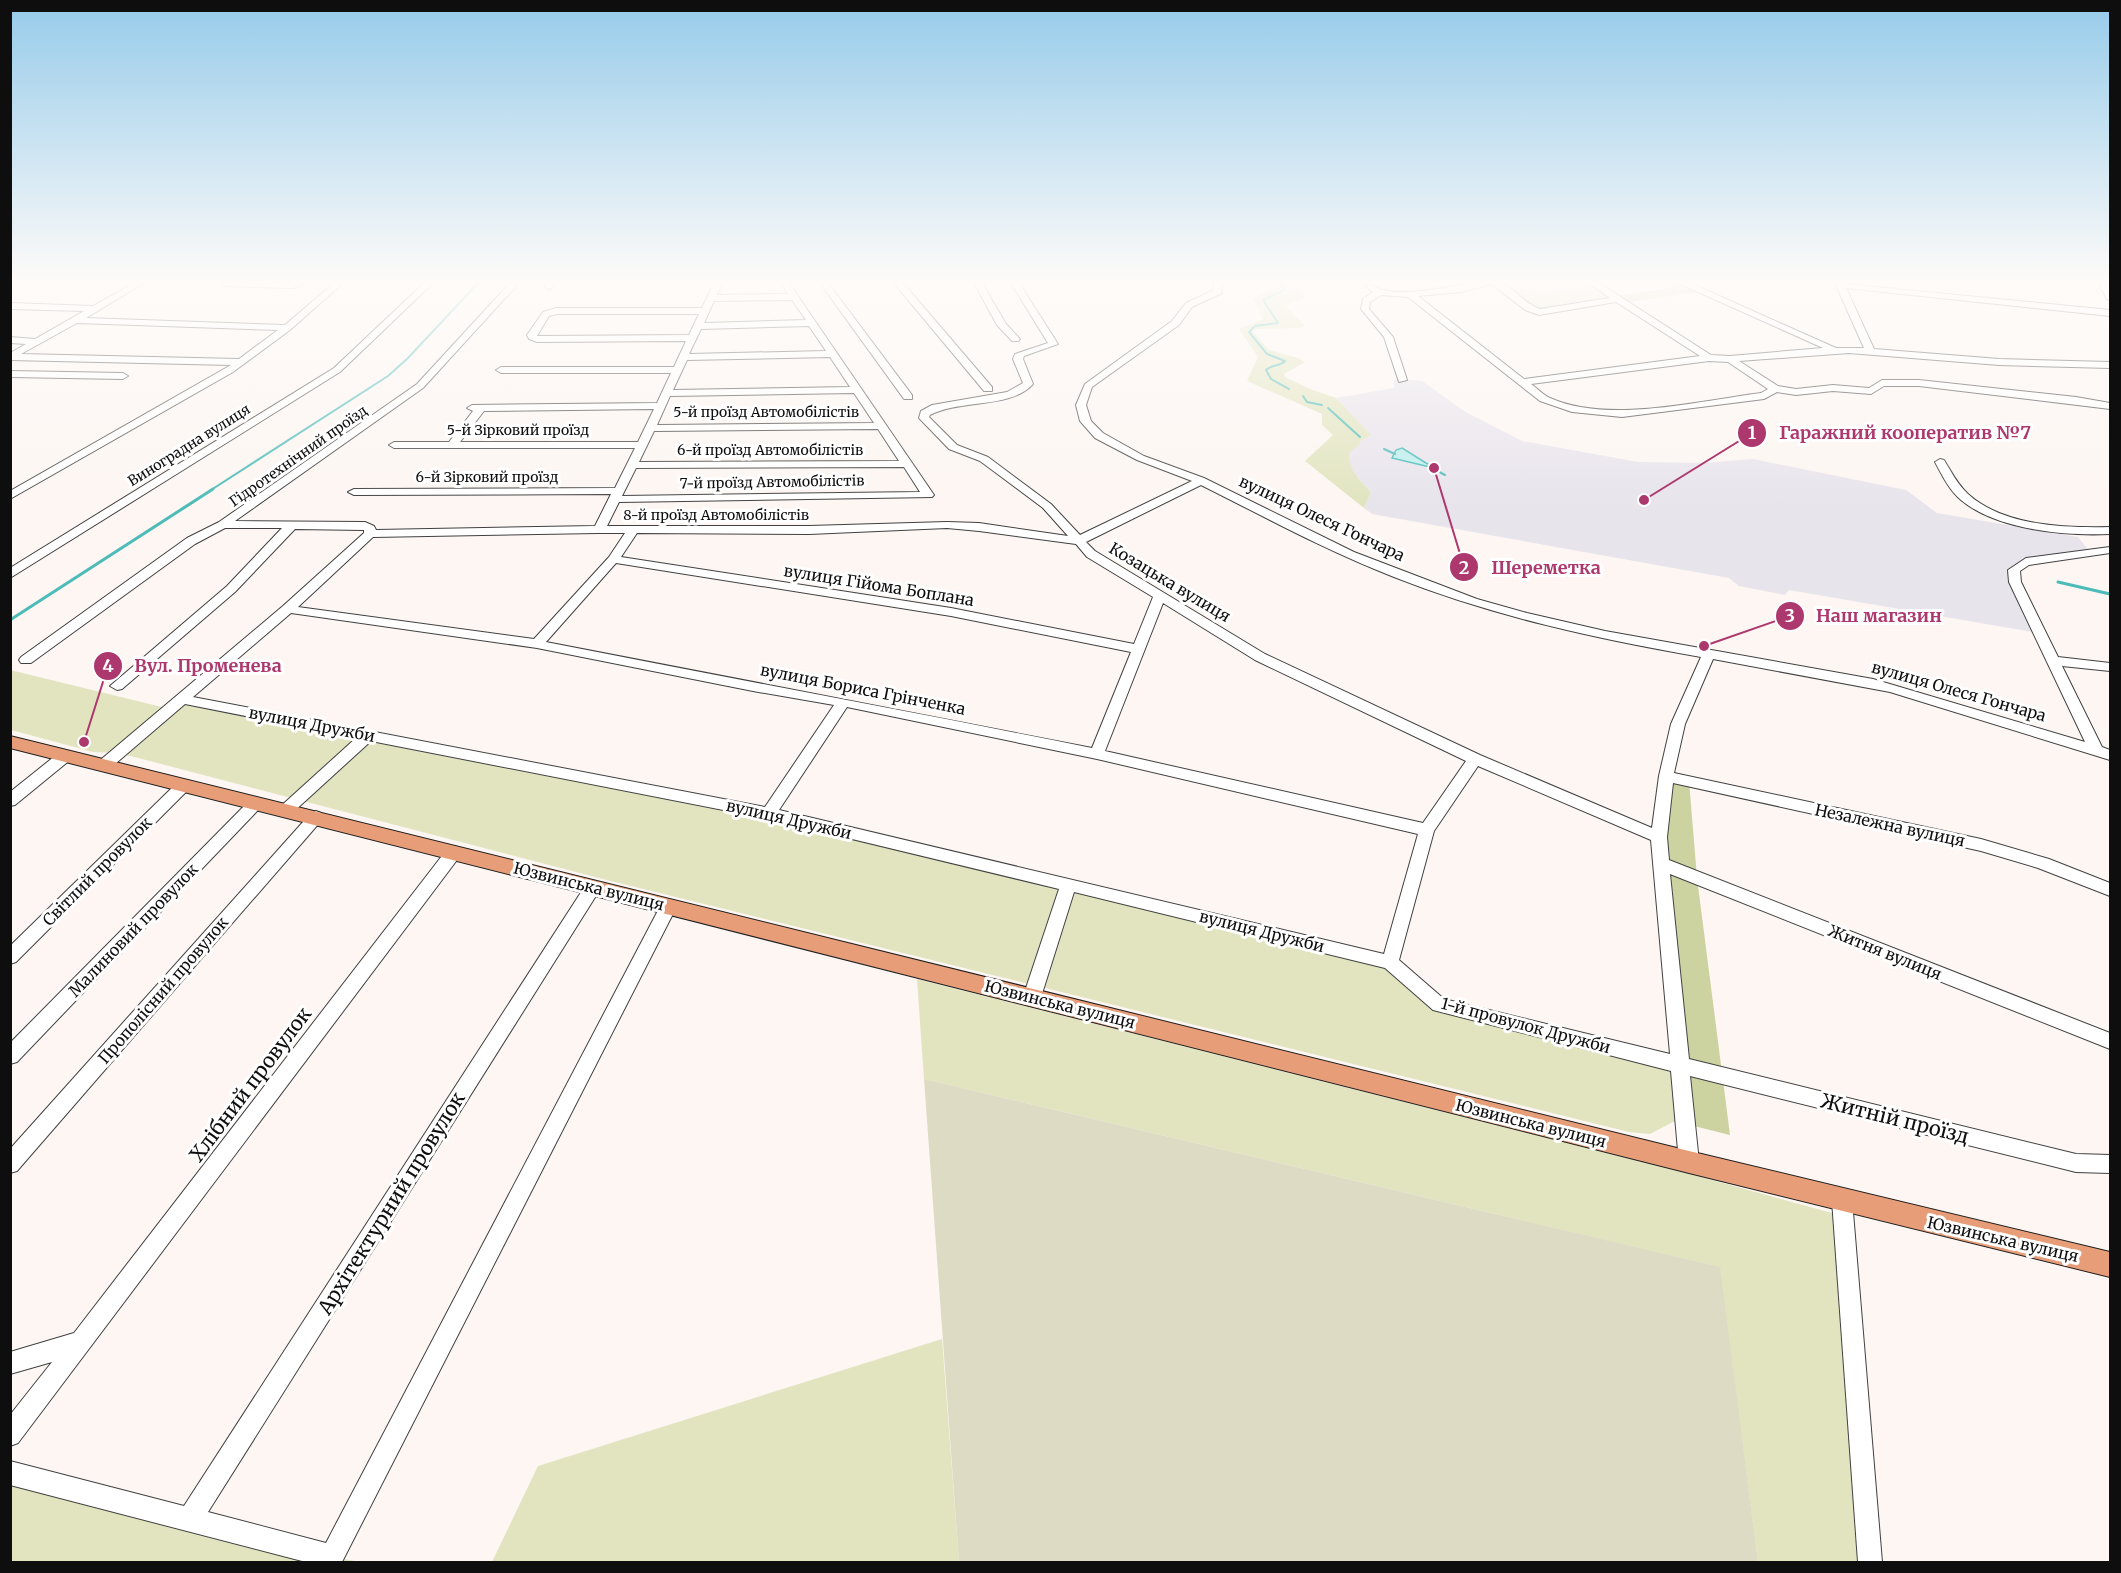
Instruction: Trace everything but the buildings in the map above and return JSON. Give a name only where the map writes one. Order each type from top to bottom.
[{"type":"main road","name":"Юзвинська вулиця","points":[[10,741],[1689,1162],[2110,1265]]},
{"type":"street","points":[[10,496],[248,356]]},
{"type":"street","name":"Виноградна вулиця","points":[[10,574],[337,370],[351,356]]},
{"type":"street","name":"Гідротехнічний проїзд","points":[[26,660],[191,541],[223,524],[420,386],[447,356]]},
{"type":"street","points":[[599,530],[633,465],[683,357],[712,356]]},
{"type":"street","points":[[833,356],[907,464]]},
{"type":"street","points":[[878,356],[908,397]]},
{"type":"street","points":[[960,356],[988,389]]},
{"type":"street","name":"Козацька вулиця","points":[[1019,356],[1018,359],[1028,382],[1027,386],[1016,392],[938,407],[927,411],[924,417],[953,447],[981,457],[1047,506],[1095,557],[1289,673],[1475,759],[1659,837]]},
{"type":"street","name":"вулиця Олеся Гончара","points":[[1129,356],[1093,381],[1083,393],[1079,406],[1083,420],[1100,438],[1201,481],[1336,548],[1463,598],[1524,616],[1707,656],[1868,683],[1922,696],[2104,753]]},
{"type":"street","points":[[1394,356],[1402,380]]},
{"type":"street","points":[[1489,356],[1544,399],[1560,406],[1605,414],[1642,412],[1756,398],[1775,389]]},
{"type":"street","points":[[1522,382],[1709,358],[1760,356]]},
{"type":"street","points":[[1931,356],[1983,361],[2110,365]]},
{"type":"street","points":[[10,357],[241,362]]},
{"type":"street","points":[[1730,359],[1775,389],[1792,392],[1833,388],[1871,391],[1882,383],[1919,383],[2076,400],[2110,406]]},
{"type":"street","points":[[501,370],[676,370]]},
{"type":"street","points":[[10,374],[123,376]]},
{"type":"street","points":[[667,393],[856,390]]},
{"type":"street","points":[[452,445],[477,408],[660,406]]},
{"type":"street","name":"5-й проїзд Автомобілістів","points":[[650,428],[881,426]]},
{"type":"street","name":"5-й Зірковий проїзд","points":[[394,445],[642,445]]},
{"type":"street","points":[[1940,462],[1964,497],[1986,510],[2010,519],[2038,525],[2110,531]]},
{"type":"street","name":"6-й проїзд Автомобілістів","points":[[633,465],[907,464]]},
{"type":"street","name":"7-й проїзд Автомобілістів","points":[[618,495],[928,495],[907,464]]},
{"type":"street","points":[[1078,541],[1201,481]]},
{"type":"street","name":"6-й Зірковий проїзд","points":[[354,492],[618,495]]},
{"type":"street","name":"8-й проїзд Автомобілістів","points":[[223,524],[365,526],[370,528],[370,534],[633,529],[809,530],[946,525],[979,527],[1078,541]]},
{"type":"street","points":[[117,686],[231,589],[291,526]]},
{"type":"street","points":[[537,644],[613,559],[633,529]]},
{"type":"street","points":[[103,766],[288,609],[370,534]]},
{"type":"street","points":[[2104,753],[2051,660],[2015,582],[2014,570],[2026,562],[2110,550]]},
{"type":"street","name":"вулиця Гійома Боплана","points":[[613,559],[951,612],[1139,649]]},
{"type":"street","points":[[1097,754],[1159,597]]},
{"type":"street","name":"вулиця Бориса Грінченка","points":[[288,609],[537,644],[753,687],[843,702],[1097,754],[1427,830]]},
{"type":"street","points":[[1689,1162],[1659,837],[1666,776],[1678,724],[1707,656]]},
{"type":"street","points":[[2051,660],[2110,667]]},
{"type":"street","name":"вулиця Дружби","points":[[182,699],[769,813],[1390,962]]},
{"type":"street","points":[[769,813],[843,702]]},
{"type":"street","points":[[286,810],[368,735]]},
{"type":"street","points":[[10,801],[65,756]]},
{"type":"street","points":[[1390,962],[1427,830],[1475,759]]},
{"type":"street","name":"Незалежна вулиця","points":[[1666,776],[1981,845],[2043,863],[2110,890]]},
{"type":"street","name":"Світлий провулок","points":[[10,957],[184,785]]},
{"type":"street","name":"Малиновий провулок","points":[[10,1056],[256,803]]},
{"type":"street","name":"Прополісний провулок","points":[[10,1164],[316,817]]},
{"type":"street","name":"Хлібний провулок","points":[[10,1435],[454,852]]},
{"type":"street","name":"Житня вулиця","points":[[1660,863],[2110,1041]]},
{"type":"street","points":[[1032,997],[1068,885]]},
{"type":"street","name":"Архітектурний провулок","points":[[190,1519],[593,887]]},
{"type":"street","points":[[10,1473],[332,1557],[669,906]]},
{"type":"street","name":"1-й провулок Дружби","points":[[1390,962],[1439,1005],[1680,1064]]},
{"type":"street","name":"Житній проїзд","points":[[1680,1064],[2076,1163],[2110,1164]]},
{"type":"street","points":[[1842,1200],[1870,1563]]},
{"type":"street","points":[[10,1363],[82,1342]]},
{"type":"shaded area","points":[[1394,380],[1422,381],[1464,411],[1522,441],[1638,462],[1704,463],[1753,459],[1906,490],[1937,513],[2078,537],[2090,552],[2026,562],[2015,570],[2039,633],[1789,590],[1785,595],[1739,586],[1729,578],[1372,514],[1364,508],[1371,492],[1356,476],[1349,463],[1349,452],[1371,435],[1336,398],[1394,388]]},
{"type":"shaded area","points":[[924,1079],[1720,1267],[1758,1562],[959,1562]]},
{"type":"green space","points":[[1292,356],[1305,362],[1284,374],[1285,377],[1336,398],[1371,435],[1359,442],[1360,444],[1349,453],[1350,465],[1371,492],[1364,508],[1305,461],[1333,435],[1322,425],[1322,414],[1247,381],[1258,357]]},
{"type":"green space","points":[[10,670],[170,709],[182,699],[769,813],[1390,962],[1439,1005],[1679,1064],[1686,1124],[1673,1122],[1650,1134],[1629,1132],[599,878],[119,753],[93,752],[11,730]]},
{"type":"green space","points":[[1666,776],[1689,781],[1697,878],[1730,1135],[1686,1124],[1660,863]]},
{"type":"green space","points":[[917,979],[1690,1174],[1843,1216],[1870,1562],[1758,1562],[1719,1267],[924,1079]]},
{"type":"green space","points":[[942,1339],[959,1562],[492,1562],[538,1466]]},
{"type":"green space","points":[[10,1473],[332,1557],[361,1562],[11,1562]]},
{"type":"water","points":[[1402,448],[1434,468],[1392,458],[1396,450]]},
{"type":"waterway","points":[[211,490],[388,376],[409,356]]},
{"type":"waterway","points":[[1273,356],[1285,361],[1266,370],[1271,379],[1289,389]]},
{"type":"waterway","points":[[1303,396],[1307,402],[1322,405]]},
{"type":"waterway","points":[[1328,408],[1360,437]]},
{"type":"waterway","points":[[1384,449],[1395,454]]},
{"type":"waterway","points":[[1430,467],[1445,475]]},
{"type":"waterway","points":[[10,620],[213,489]]},
{"type":"waterway","points":[[2058,582],[2110,594]]},
{"type":"place","name":"Шереметка","points":[[1434,468]]},
{"type":"place","name":"Гаражний кооператив №7","points":[[1644,500]]},
{"type":"place","name":"Наш магазин","points":[[1704,646]]},
{"type":"place","name":"Вул. Променева","points":[[84,742]]}]
